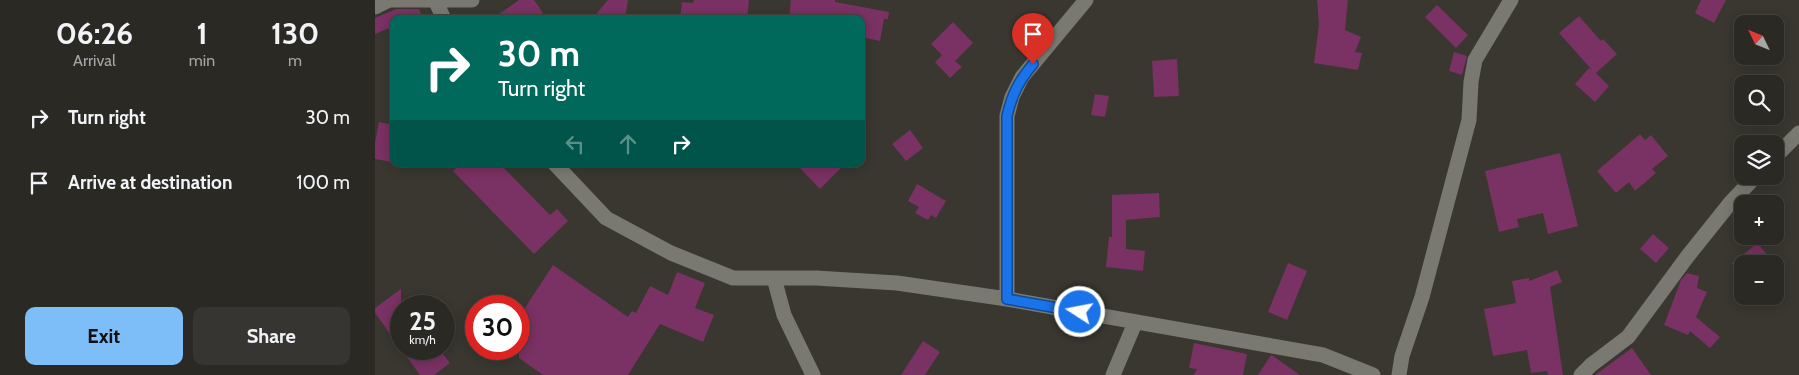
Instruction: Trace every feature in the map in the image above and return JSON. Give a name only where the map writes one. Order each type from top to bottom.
[{"type":"street","points":[[375,6],[389,0],[472,0]]},
{"type":"street","points":[[435,0],[442,15]]},
{"type":"street","points":[[1007,299],[1007,116],[1011,97],[1023,77],[1086,0]]},
{"type":"street","points":[[1399,375],[1402,356],[1421,297],[1469,120],[1471,82],[1475,60],[1511,0]]},
{"type":"street","points":[[1784,148],[1799,133]]},
{"type":"street","points":[[558,167],[606,218],[671,253],[733,278],[817,278],[897,283],[1007,299],[1323,355],[1373,375]]},
{"type":"street","points":[[1581,375],[1591,365],[1629,337],[1687,257],[1731,202],[1747,185]]},
{"type":"street","points":[[774,278],[785,315],[813,375]]},
{"type":"street","points":[[1113,375],[1135,323]]},
{"type":"building","points":[[519,0],[534,0],[543,13],[540,15],[498,15]]},
{"type":"building","points":[[608,0],[628,0],[626,15],[595,15]]},
{"type":"building","points":[[694,0],[749,0],[747,15],[680,15],[682,2],[693,3]]},
{"type":"building","points":[[791,0],[835,0],[835,2],[889,12],[888,19],[884,19],[880,41],[865,38],[865,15],[789,15]]},
{"type":"building","points":[[1317,0],[1348,0],[1345,30],[1361,37],[1355,52],[1362,53],[1358,70],[1314,63],[1319,24]]},
{"type":"building","points":[[1701,0],[1726,0],[1714,23],[1695,13]]},
{"type":"building","points":[[1437,5],[1468,35],[1456,48],[1425,17]]},
{"type":"building","points":[[396,9],[419,9],[421,15],[390,15],[390,28],[375,34],[375,18]]},
{"type":"building","points":[[1579,16],[1601,41],[1603,39],[1617,54],[1596,73],[1609,86],[1595,102],[1575,84],[1589,68],[1592,70],[1559,33]]},
{"type":"building","points":[[953,22],[973,43],[955,61],[962,67],[950,78],[935,62],[942,55],[931,44]]},
{"type":"building","points":[[1454,52],[1467,56],[1462,75],[1449,71]]},
{"type":"building","points":[[1177,59],[1179,96],[1154,97],[1152,61]]},
{"type":"building","points":[[1095,94],[1109,96],[1105,117],[1091,115]]},
{"type":"building","points":[[379,122],[390,124],[390,162],[375,159],[375,143]]},
{"type":"building","points":[[910,130],[923,148],[906,161],[892,144]]},
{"type":"building","points":[[1640,134],[1645,140],[1651,135],[1668,156],[1652,169],[1656,173],[1635,191],[1629,182],[1616,193],[1597,171]]},
{"type":"building","points":[[1560,153],[1578,226],[1548,234],[1543,213],[1517,219],[1519,227],[1499,232],[1485,171]]},
{"type":"building","points":[[457,167],[503,167],[550,215],[557,209],[568,221],[534,254],[453,171]]},
{"type":"building","points":[[799,167],[842,167],[820,189]]},
{"type":"building","points":[[917,184],[946,201],[936,218],[931,215],[928,220],[915,213],[919,207],[908,201]]},
{"type":"building","points":[[1159,193],[1160,217],[1126,220],[1126,249],[1145,251],[1143,271],[1106,267],[1109,237],[1112,237],[1112,195]]},
{"type":"building","points":[[1653,234],[1669,248],[1656,263],[1640,249]]},
{"type":"building","points":[[1755,245],[1760,245],[1767,255],[1743,255]]},
{"type":"building","points":[[1288,263],[1307,271],[1287,320],[1268,312]]},
{"type":"building","points":[[553,265],[628,317],[632,311],[636,313],[650,286],[668,295],[677,272],[705,283],[695,308],[714,315],[703,342],[660,324],[628,375],[543,375],[522,360],[530,360],[530,300]]},
{"type":"building","points":[[1557,270],[1562,282],[1550,287],[1563,375],[1548,375],[1547,371],[1531,373],[1527,350],[1493,356],[1484,309],[1516,303],[1512,281],[1529,278],[1529,281]]},
{"type":"building","points":[[1687,273],[1699,276],[1697,288],[1707,292],[1696,317],[1720,337],[1710,348],[1690,331],[1688,335],[1664,325],[1681,280]]},
{"type":"building","points":[[401,289],[401,295],[393,295]]},
{"type":"building","points":[[390,297],[390,334],[375,313],[375,308]]},
{"type":"building","points":[[923,341],[940,352],[925,375],[901,375]]},
{"type":"building","points":[[1194,343],[1247,354],[1243,375],[1194,375],[1197,369],[1189,368]]},
{"type":"building","points":[[1632,348],[1651,375],[1595,375]]},
{"type":"building","points":[[1271,355],[1273,356],[1300,375],[1258,375]]},
{"type":"building","points":[[409,360],[448,360],[450,363],[434,375],[420,375]]},
{"type":"route","points":[[1033,64],[1011,97],[1007,116],[1007,299],[1080,312]]}]
